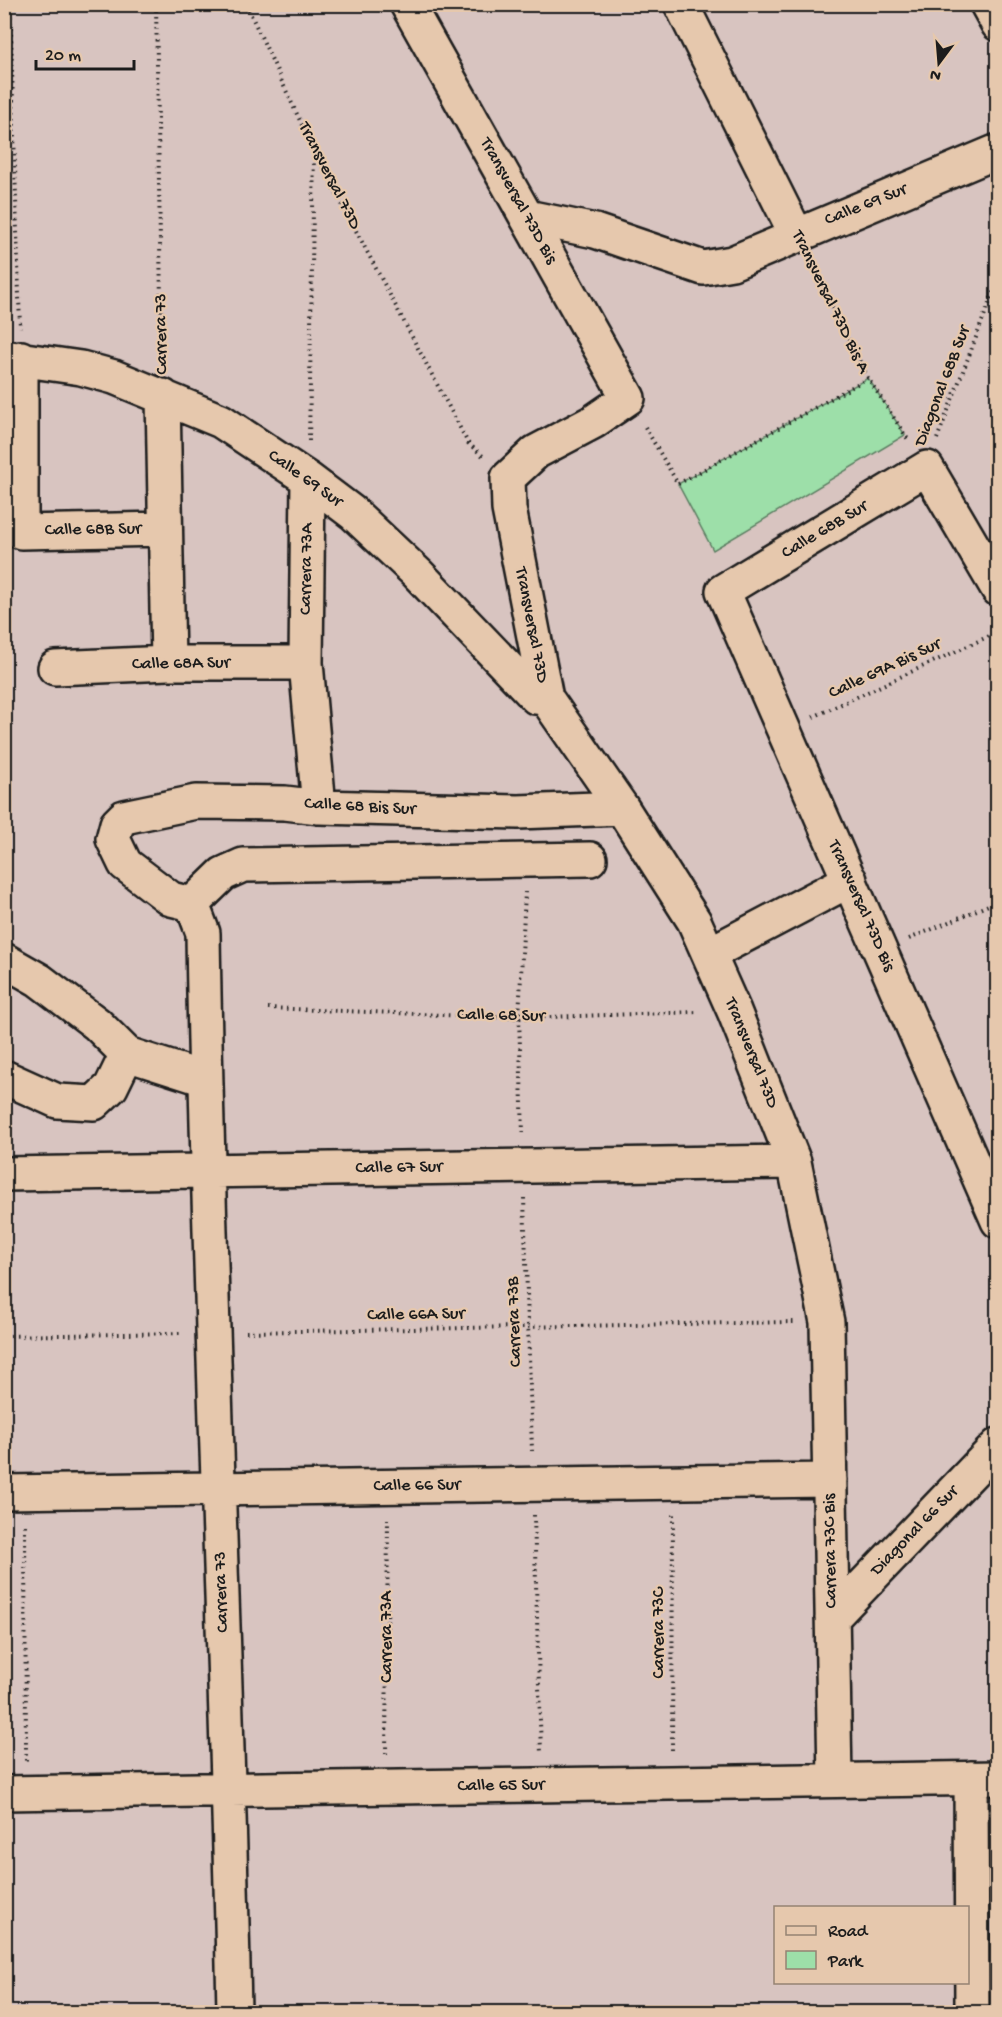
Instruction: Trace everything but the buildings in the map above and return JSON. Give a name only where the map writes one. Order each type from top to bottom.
[{"type":"street","name":"Transversal 73D Bis","points":[[407,4],[628,398]]},
{"type":"street","name":"Transversal 73D Bis A","points":[[681,4],[796,234]]},
{"type":"street","points":[[987,4],[998,24]]},
{"type":"street","name":"Calle 69 Sur","points":[[527,218],[595,231],[703,268],[732,263],[796,234],[998,152]]},
{"type":"street","name":"Calle 69 Sur","points":[[13,358],[114,376],[220,421],[308,479],[353,513],[418,574],[536,697],[546,698]]},
{"type":"street","name":"Calle 68B Sur","points":[[13,358],[21,532],[164,529]]},
{"type":"street","name":"Carrera 73","points":[[163,396],[168,663]]},
{"type":"street","points":[[508,478],[536,453],[593,422],[628,398]]},
{"type":"street","name":"Calle 68B Sur","points":[[723,591],[927,468]]},
{"type":"street","points":[[927,468],[998,589]]},
{"type":"street","name":"Transversal 73D","points":[[508,478],[509,509],[546,698],[622,808],[694,921],[709,954],[794,1162],[827,1322]]},
{"type":"street","name":"Carrera 73A","points":[[308,479],[306,663],[318,807]]},
{"type":"street","name":"Transversal 73D Bis","points":[[723,591],[998,1221]]},
{"type":"street","name":"Calle 68A Sur","points":[[55,668],[168,663],[306,663]]},
{"type":"street","name":"Calle 68 Bis Sur","points":[[192,904],[171,899],[125,864],[113,839],[117,824],[124,817],[196,802],[518,812],[622,808]]},
{"type":"street","points":[[192,904],[223,874],[243,865],[527,858],[590,859]]},
{"type":"street","points":[[709,954],[850,880]]},
{"type":"street","name":"Carrera 73","points":[[192,904],[203,933],[207,1171],[230,1790],[234,2013]]},
{"type":"street","points":[[4,960],[39,980],[89,1018],[127,1054],[205,1079]]},
{"type":"street","points":[[4,1077],[57,1101],[94,1103],[111,1087],[127,1054]]},
{"type":"street","name":"Calle 67 Sur","points":[[4,1174],[794,1162]]},
{"type":"street","name":"Carrera 73C Bis","points":[[827,1322],[835,1780]]},
{"type":"street","name":"Diagonal 66 Sur","points":[[832,1618],[998,1444]]},
{"type":"street","name":"Calle 66 Sur","points":[[14,1491],[830,1480]]},
{"type":"street","points":[[972,2013],[984,1778]]},
{"type":"street","name":"Calle 65 Sur","points":[[15,1793],[984,1778]]},
{"type":"path","points":[[10,4],[13,358]]},
{"type":"path","name":"Carrera 73","points":[[156,4],[163,396]]},
{"type":"path","name":"Transversal 73D","points":[[246,4],[314,151],[468,443],[508,478]]},
{"type":"path","points":[[308,479],[314,151]]},
{"type":"path","name":"Transversal 73D Bis A","points":[[796,234],[868,378],[927,468]]},
{"type":"path","name":"Diagonal 68B Sur","points":[[927,468],[998,279]]},
{"type":"path","points":[[628,398],[678,484],[868,378]]},
{"type":"path","name":"Calle 69A Bis Sur","points":[[784,730],[998,632]]},
{"type":"path","name":"Carrera 73B","points":[[527,858],[519,1018],[542,1785]]},
{"type":"path","points":[[881,951],[998,901]]},
{"type":"path","name":"Calle 68 Sur","points":[[268,1008],[519,1018],[734,1011]]},
{"type":"path","name":"Calle 66A Sur","points":[[4,1336],[827,1322]]},
{"type":"path","name":"Carrera 73C","points":[[672,1783],[673,1483]]},
{"type":"path","name":"Carrera 73A","points":[[385,1788],[388,1487]]},
{"type":"path","points":[[14,1491],[15,1793]]},
{"type":"green space","points":[[868,378],[905,435],[713,550],[678,484]]}]
